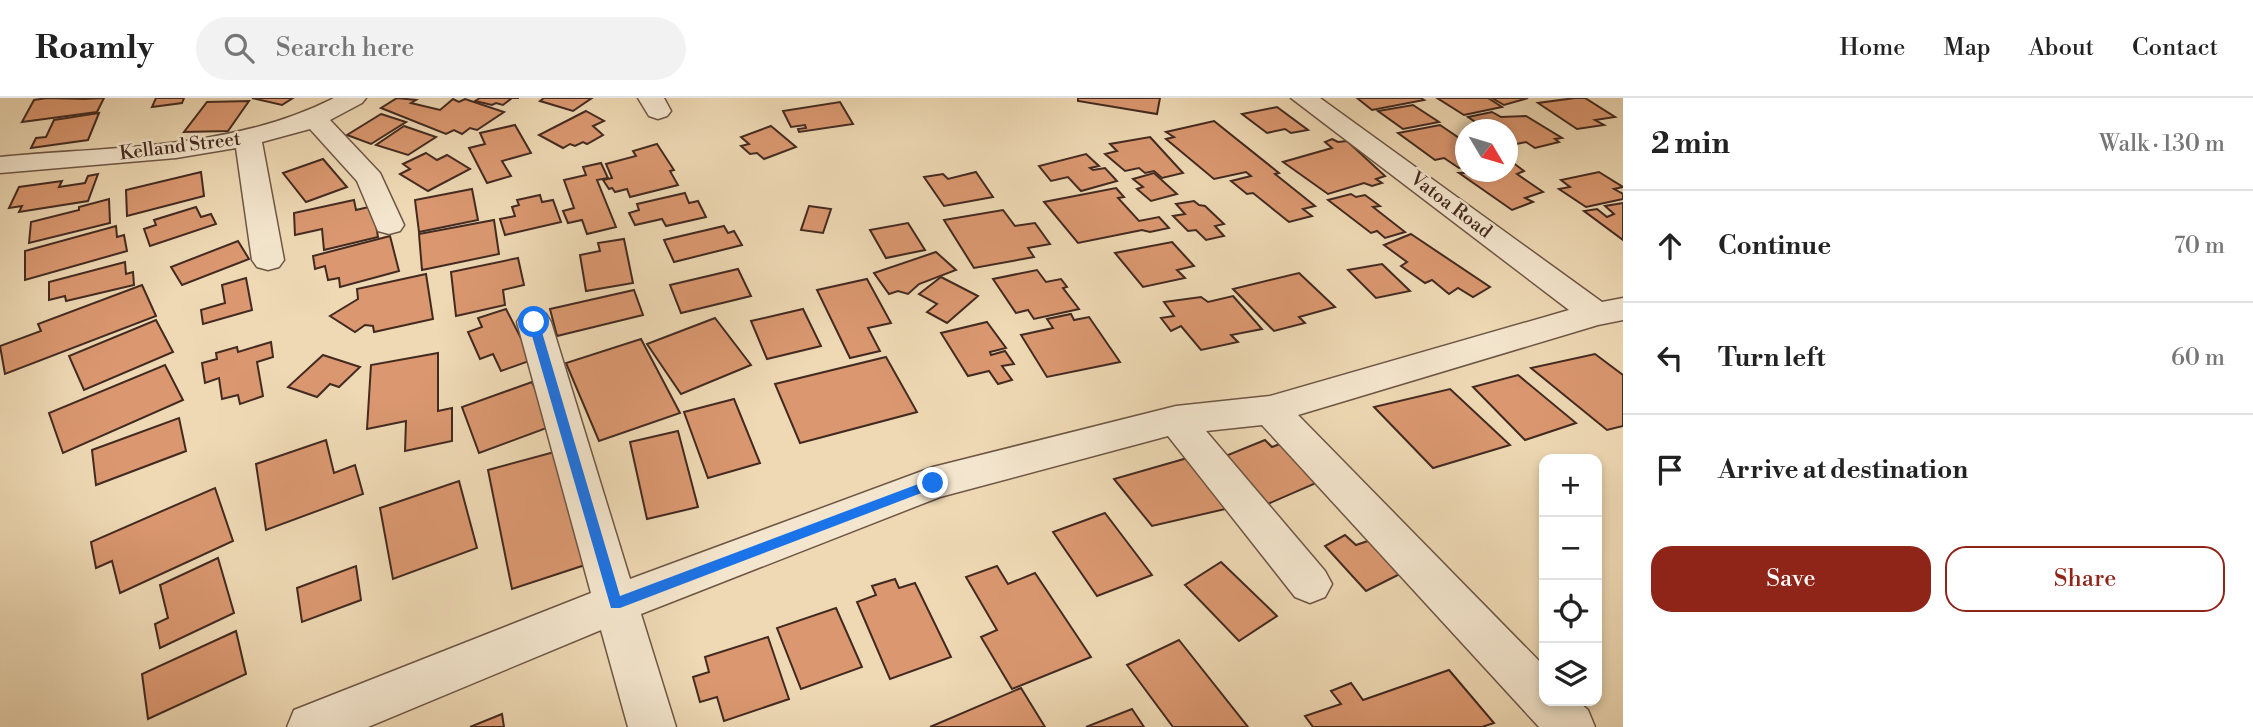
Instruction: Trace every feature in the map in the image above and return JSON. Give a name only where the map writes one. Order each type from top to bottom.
[{"type":"street","name":"Kelland Street","points":[[0,164],[158,151],[248,138],[314,118],[354,98]]},
{"type":"street","name":"Vatoa Road","points":[[1304,98],[1609,312]]},
{"type":"street","points":[[314,118],[370,179],[389,225]]},
{"type":"street","points":[[248,138],[268,260]]},
{"type":"street","points":[[312,727],[615,604],[933,483],[1176,420],[1270,410],[1609,312]]},
{"type":"street","points":[[534,322],[652,727]]},
{"type":"street","points":[[1270,410],[1539,694]]},
{"type":"street","points":[[1176,420],[1310,584]]},
{"type":"street","points":[[1551,706],[1571,727]]},
{"type":"building","points":[[104,98],[97,112],[22,122],[34,100]]},
{"type":"building","points":[[156,98],[184,98],[182,103],[152,107]]},
{"type":"building","points":[[252,98],[293,98],[282,105]]},
{"type":"building","points":[[397,98],[416,100],[411,103],[440,110],[453,99],[459,102],[465,99],[504,112],[477,130],[470,128],[462,134],[454,130],[446,134],[381,108]]},
{"type":"building","points":[[480,98],[512,98],[503,105],[492,105],[475,101]]},
{"type":"building","points":[[544,98],[592,98],[573,111],[540,101]]},
{"type":"building","points":[[1078,98],[1160,98],[1157,114],[1078,101]]},
{"type":"building","points":[[1357,98],[1421,98],[1424,100],[1372,110]]},
{"type":"building","points":[[1437,98],[1488,98],[1502,107],[1464,115]]},
{"type":"building","points":[[1492,98],[1528,98],[1504,105]]},
{"type":"building","points":[[1585,98],[1615,117],[1595,120],[1604,125],[1577,129],[1538,103]]},
{"type":"building","points":[[249,101],[228,131],[184,132],[207,102]]},
{"type":"building","points":[[840,102],[853,124],[799,132],[798,129],[806,128],[805,125],[791,127],[783,111]]},
{"type":"building","points":[[1413,105],[1439,122],[1403,129],[1378,111]]},
{"type":"building","points":[[1277,107],[1308,130],[1291,133],[1285,129],[1267,133],[1242,114]]},
{"type":"building","points":[[586,111],[604,121],[593,126],[603,135],[587,144],[570,144],[563,148],[539,135]]},
{"type":"building","points":[[1492,112],[1501,117],[1526,116],[1562,138],[1555,139],[1559,142],[1535,148],[1526,142],[1518,144],[1518,119],[1468,117]]},
{"type":"building","points":[[99,113],[88,140],[31,148],[36,138],[46,137],[54,120]]},
{"type":"building","points":[[381,114],[406,122],[371,144],[347,135]]},
{"type":"building","points":[[1214,121],[1315,206],[1303,209],[1312,216],[1289,222],[1253,193],[1247,194],[1231,181],[1251,176],[1246,172],[1214,179],[1166,139],[1174,137],[1166,132]]},
{"type":"building","points":[[515,125],[531,153],[502,161],[511,176],[487,183],[469,148],[485,144],[480,133]]},
{"type":"building","points":[[1440,125],[1455,135],[1455,165],[1444,158],[1435,160],[1398,133]]},
{"type":"building","points":[[404,126],[436,137],[408,155],[376,145]]},
{"type":"building","points":[[771,126],[796,147],[764,159],[757,153],[750,154],[741,146],[749,144],[741,137]]},
{"type":"building","points":[[1150,137],[1183,173],[1162,178],[1154,171],[1145,173],[1139,168],[1125,171],[1105,154],[1117,151],[1110,144]]},
{"type":"building","points":[[1332,139],[1338,142],[1347,141],[1385,176],[1376,179],[1382,183],[1372,186],[1364,183],[1328,194],[1283,162],[1332,148],[1325,142]]},
{"type":"building","points":[[657,144],[674,170],[670,171],[678,185],[630,197],[627,189],[615,192],[612,188],[609,189],[603,180],[612,178],[606,164],[636,156],[633,151]]},
{"type":"building","points":[[426,153],[437,160],[447,155],[470,169],[428,191],[400,174],[410,169],[403,164]]},
{"type":"building","points":[[1086,154],[1099,166],[1090,168],[1105,168],[1117,181],[1081,191],[1068,177],[1051,181],[1039,166]]},
{"type":"building","points":[[323,159],[347,187],[306,202],[283,173]]},
{"type":"building","points":[[601,163],[608,178],[597,180],[616,227],[587,234],[582,220],[568,223],[563,211],[574,208],[564,180],[586,175],[583,167]]},
{"type":"building","points":[[201,172],[204,196],[127,216],[126,190]]},
{"type":"building","points":[[976,172],[993,197],[944,206],[924,177],[943,174],[948,179]]},
{"type":"building","points":[[1599,172],[1623,187],[1614,189],[1623,194],[1623,199],[1586,207],[1559,189],[1570,187],[1561,180]]},
{"type":"building","points":[[1154,173],[1177,194],[1151,201],[1137,189],[1143,187],[1133,179]]},
{"type":"building","points":[[98,174],[88,201],[19,212],[22,206],[9,208],[19,187],[62,181],[59,187],[85,183],[88,176]]},
{"type":"building","points":[[1518,175],[1543,192],[1525,198],[1533,202],[1512,210],[1472,182],[1518,182]]},
{"type":"building","points":[[1116,188],[1124,197],[1118,198],[1139,221],[1159,217],[1169,228],[1150,232],[1142,230],[1078,243],[1044,202]]},
{"type":"building","points":[[472,189],[478,220],[419,232],[415,200]]},
{"type":"building","points":[[685,193],[689,203],[698,201],[706,217],[666,226],[662,219],[635,225],[629,213],[639,210],[637,204]]},
{"type":"building","points":[[1351,194],[1356,197],[1365,195],[1380,206],[1373,207],[1405,232],[1385,238],[1377,231],[1371,233],[1328,200]]},
{"type":"building","points":[[540,195],[542,202],[553,200],[561,222],[505,235],[500,219],[515,216],[512,207],[519,205],[517,200]]},
{"type":"building","points":[[109,199],[110,223],[29,243],[31,222]]},
{"type":"building","points":[[354,200],[356,210],[373,206],[378,237],[324,250],[322,229],[295,235],[294,213]]},
{"type":"building","points":[[1194,201],[1205,206],[1224,224],[1215,226],[1224,236],[1206,240],[1196,230],[1188,231],[1173,216],[1185,214],[1176,204]]},
{"type":"building","points":[[1623,203],[1623,240],[1584,211],[1597,209],[1607,217],[1614,214],[1605,206]]},
{"type":"building","points":[[809,206],[831,209],[823,233],[801,230]]},
{"type":"building","points":[[196,207],[201,217],[211,214],[216,224],[150,246],[144,229],[156,225],[154,220]]},
{"type":"building","points":[[1003,210],[1015,226],[1035,223],[1050,244],[1028,248],[1034,257],[974,268],[944,220]]},
{"type":"building","points":[[494,220],[499,254],[422,270],[419,234]]},
{"type":"building","points":[[908,223],[925,250],[886,258],[870,230]]},
{"type":"building","points":[[116,226],[117,237],[124,235],[127,251],[25,280],[25,251]]},
{"type":"building","points":[[724,226],[728,233],[734,231],[742,245],[674,262],[664,240]]},
{"type":"building","points":[[1411,234],[1490,287],[1473,297],[1458,288],[1449,294],[1432,280],[1425,283],[1401,266],[1407,262],[1384,245]]},
{"type":"building","points":[[390,236],[399,271],[340,287],[339,278],[328,280],[325,266],[315,269],[313,256]]},
{"type":"building","points":[[624,239],[633,283],[586,291],[580,255],[600,251],[598,243]]},
{"type":"building","points":[[238,241],[249,259],[182,285],[171,267]]},
{"type":"building","points":[[1172,242],[1194,266],[1177,270],[1185,278],[1143,287],[1115,253]]},
{"type":"building","points":[[936,252],[956,270],[919,284],[908,294],[898,291],[889,294],[874,273]]},
{"type":"building","points":[[518,258],[524,285],[503,290],[505,305],[456,316],[451,272]]},
{"type":"building","points":[[125,262],[126,274],[133,272],[134,285],[66,301],[65,296],[49,300],[49,282]]},
{"type":"building","points":[[1382,264],[1410,291],[1376,298],[1348,270]]},
{"type":"building","points":[[738,269],[751,296],[681,313],[670,285]]},
{"type":"building","points":[[1037,270],[1046,282],[1061,279],[1067,287],[1063,288],[1079,309],[1034,319],[1028,310],[1016,313],[993,279]]},
{"type":"building","points":[[1299,273],[1335,307],[1299,317],[1305,323],[1274,331],[1233,289]]},
{"type":"building","points":[[426,274],[433,319],[374,332],[373,326],[365,325],[355,332],[330,316],[358,299],[357,289]]},
{"type":"building","points":[[941,277],[978,296],[947,323],[927,312],[937,304],[919,294]]},
{"type":"building","points":[[246,278],[252,310],[203,324],[201,310],[225,303],[222,285]]},
{"type":"building","points":[[867,279],[891,323],[868,328],[880,351],[850,358],[817,290]]},
{"type":"building","points":[[142,285],[156,316],[5,374],[0,346],[41,331],[38,324]]},
{"type":"building","points":[[634,290],[643,315],[557,336],[550,309]]},
{"type":"building","points":[[1233,296],[1262,329],[1231,335],[1238,342],[1201,350],[1181,326],[1171,331],[1161,318],[1174,316],[1164,302],[1201,297],[1208,302]]},
{"type":"building","points":[[506,309],[532,360],[501,371],[493,354],[480,359],[468,332],[482,327],[478,318]]},
{"type":"building","points":[[803,309],[821,346],[767,359],[751,321]]},
{"type":"building","points":[[1071,314],[1074,320],[1089,317],[1120,362],[1047,377],[1021,335],[1053,328],[1047,319]]},
{"type":"building","points":[[715,318],[751,365],[681,394],[647,344]]},
{"type":"building","points":[[156,320],[173,352],[84,390],[69,356]]},
{"type":"building","points":[[987,322],[1006,348],[990,352],[991,355],[1005,351],[1014,364],[1002,366],[1012,380],[998,384],[989,371],[968,376],[941,333]]},
{"type":"building","points":[[641,339],[680,413],[599,441],[566,363]]},
{"type":"building","points":[[271,342],[273,357],[257,362],[263,396],[240,404],[238,395],[222,399],[219,378],[205,383],[202,363],[217,359],[216,353],[237,347],[238,352]]},
{"type":"building","points":[[438,353],[438,411],[452,408],[452,441],[405,451],[406,421],[367,429],[371,365]]},
{"type":"building","points":[[1595,354],[1623,375],[1623,426],[1607,430],[1531,368]]},
{"type":"building","points":[[323,355],[360,367],[339,387],[330,384],[317,397],[288,387]]},
{"type":"building","points":[[886,357],[917,412],[800,443],[775,384]]},
{"type":"building","points":[[165,365],[183,400],[63,453],[49,413]]},
{"type":"building","points":[[1518,375],[1576,423],[1525,440],[1473,387]]},
{"type":"building","points":[[532,382],[552,426],[479,453],[462,407]]},
{"type":"building","points":[[1450,389],[1510,445],[1433,468],[1374,407]]},
{"type":"building","points":[[734,399],[760,463],[708,478],[684,412]]},
{"type":"building","points":[[179,418],[186,451],[96,485],[92,450]]},
{"type":"building","points":[[678,431],[698,507],[647,519],[630,442]]},
{"type":"building","points":[[326,440],[334,473],[355,465],[363,494],[266,530],[256,464]]},
{"type":"building","points":[[1265,440],[1272,447],[1285,442],[1323,480],[1263,506],[1218,459]]},
{"type":"building","points":[[558,451],[588,564],[512,589],[488,470]]},
{"type":"building","points":[[1198,455],[1234,507],[1152,526],[1114,479]]},
{"type":"building","points":[[459,481],[477,548],[393,579],[380,508]]},
{"type":"building","points":[[215,488],[233,541],[120,593],[112,561],[96,568],[91,542]]},
{"type":"building","points":[[1105,513],[1152,575],[1097,596],[1053,532]]},
{"type":"building","points":[[1345,535],[1356,545],[1368,541],[1402,573],[1366,591],[1325,546]]},
{"type":"building","points":[[218,558],[234,613],[160,648],[155,624],[168,618],[160,585]]},
{"type":"building","points":[[1221,562],[1277,616],[1239,641],[1185,585]]},
{"type":"building","points":[[356,566],[361,600],[302,622],[297,588]]},
{"type":"building","points":[[997,566],[1008,584],[1035,573],[1091,657],[1012,689],[981,637],[997,630],[966,577]]},
{"type":"building","points":[[895,579],[899,588],[915,583],[951,657],[890,679],[857,602],[876,595],[872,586]]},
{"type":"building","points":[[836,608],[862,667],[801,689],[777,628]]},
{"type":"building","points":[[236,631],[246,674],[148,719],[142,674]]},
{"type":"building","points":[[768,637],[789,699],[724,721],[717,697],[700,702],[693,677],[709,672],[705,657]]},
{"type":"building","points":[[1179,640],[1248,727],[1173,727],[1127,665]]},
{"type":"building","points":[[1449,670],[1494,723],[1482,727],[1313,727],[1305,716],[1341,704],[1331,691],[1351,683],[1363,700]]},
{"type":"building","points":[[1021,688],[1045,727],[930,727]]},
{"type":"building","points":[[1132,709],[1144,727],[1086,727]]},
{"type":"building","points":[[502,714],[504,727],[470,727]]},
{"type":"route","points":[[534,322],[615,604],[933,483]]}]
